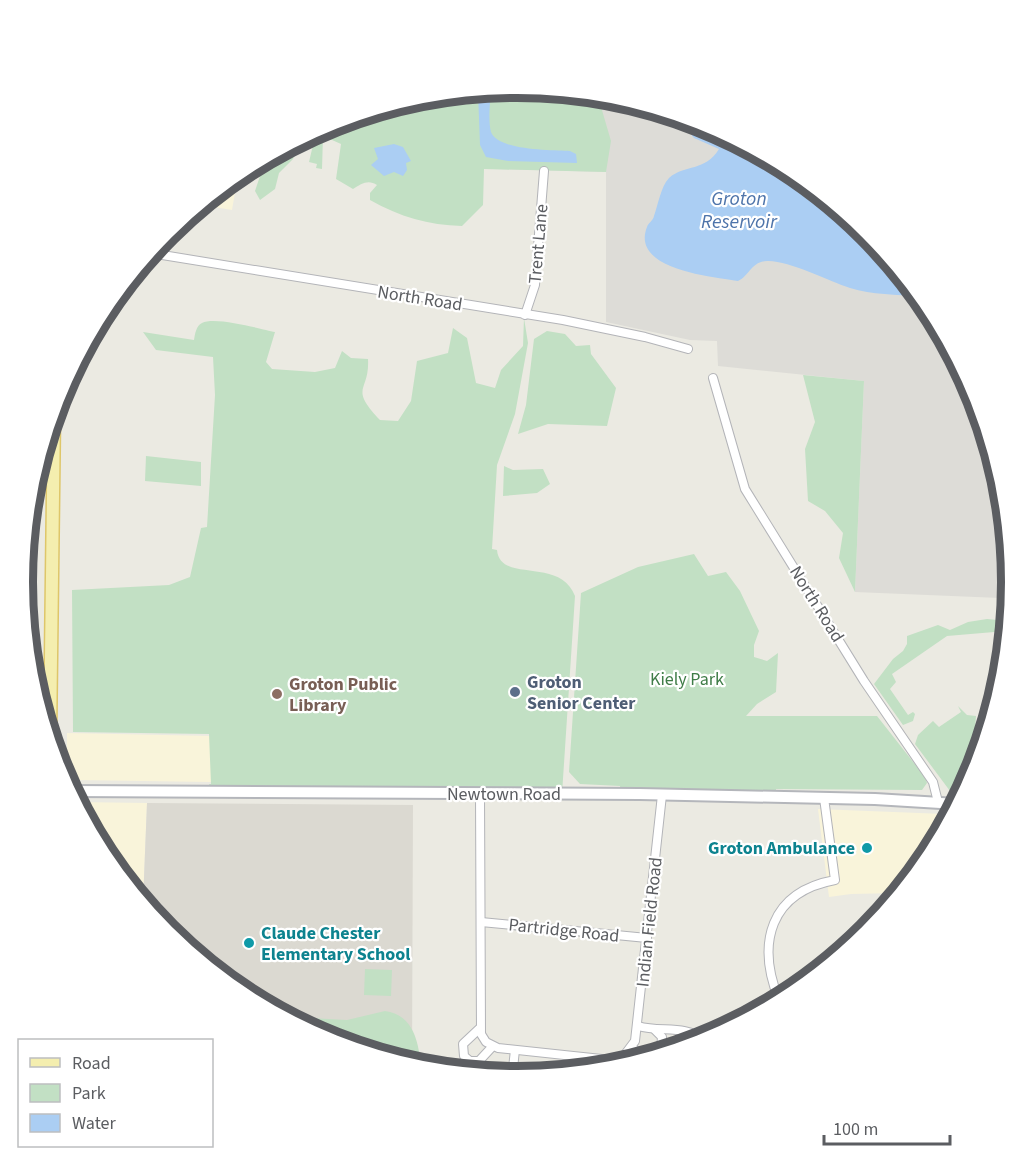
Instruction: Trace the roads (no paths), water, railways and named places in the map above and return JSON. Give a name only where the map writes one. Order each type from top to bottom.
[{"type":"main road","points":[[50,712],[54,443]]},
{"type":"main road","name":"Newtown Road","points":[[80,791],[662,795],[938,802]]},
{"type":"main road","points":[[938,802],[948,803]]},
{"type":"street","name":"Trent Lane","points":[[525,315],[535,285],[544,171]]},
{"type":"street","name":"North Road","points":[[161,255],[614,329],[688,349]]},
{"type":"street","name":"North Road","points":[[713,378],[745,489],[864,681],[933,782],[938,802]]},
{"type":"street","points":[[480,793],[479,1029],[483,1038],[492,1047],[600,1059]]},
{"type":"street","name":"Indian Field Road","points":[[632,1048],[638,1026],[662,795]]},
{"type":"street","points":[[776,991],[768,962],[769,939],[775,920],[794,895],[805,888],[835,880],[824,798]]},
{"type":"street","name":"Partridge Road","points":[[481,922],[647,939]]},
{"type":"street","points":[[638,1026],[653,1030],[688,1030],[693,1033]]},
{"type":"street","points":[[479,1029],[463,1044],[464,1056],[470,1061],[479,1061],[492,1047]]},
{"type":"street","points":[[653,1030],[662,1037],[661,1045]]},
{"type":"street","points":[[626,1054],[632,1048],[638,1051]]},
{"type":"street","points":[[513,1066],[515,1050]]},
{"type":"water","points":[[491,100],[491,132],[496,138],[515,146],[539,150],[570,151],[576,154],[577,163],[508,161],[486,157],[480,145],[478,101]]},
{"type":"water","name":"Groton Reservoir","points":[[689,130],[702,135],[759,163],[812,199],[859,240],[881,263],[906,296],[858,290],[797,267],[776,262],[758,263],[738,281],[677,269],[662,262],[651,253],[645,242],[647,227],[653,218],[664,186],[669,178],[708,161],[719,149],[694,138]]},
{"type":"water","points":[[394,144],[403,147],[411,161],[406,163],[407,170],[403,176],[394,172],[384,176],[371,165],[378,159],[374,148]]},
{"type":"place","name":"Groton Senior Center","points":[[515,692]]},
{"type":"place","name":"Groton Public Library","points":[[277,694]]},
{"type":"place","name":"Groton Ambulance","points":[[867,848]]},
{"type":"place","name":"Claude Chester Elementary School","points":[[249,943]]},
{"type":"park label","name":"Kiely Park","points":[[687,679]]}]
